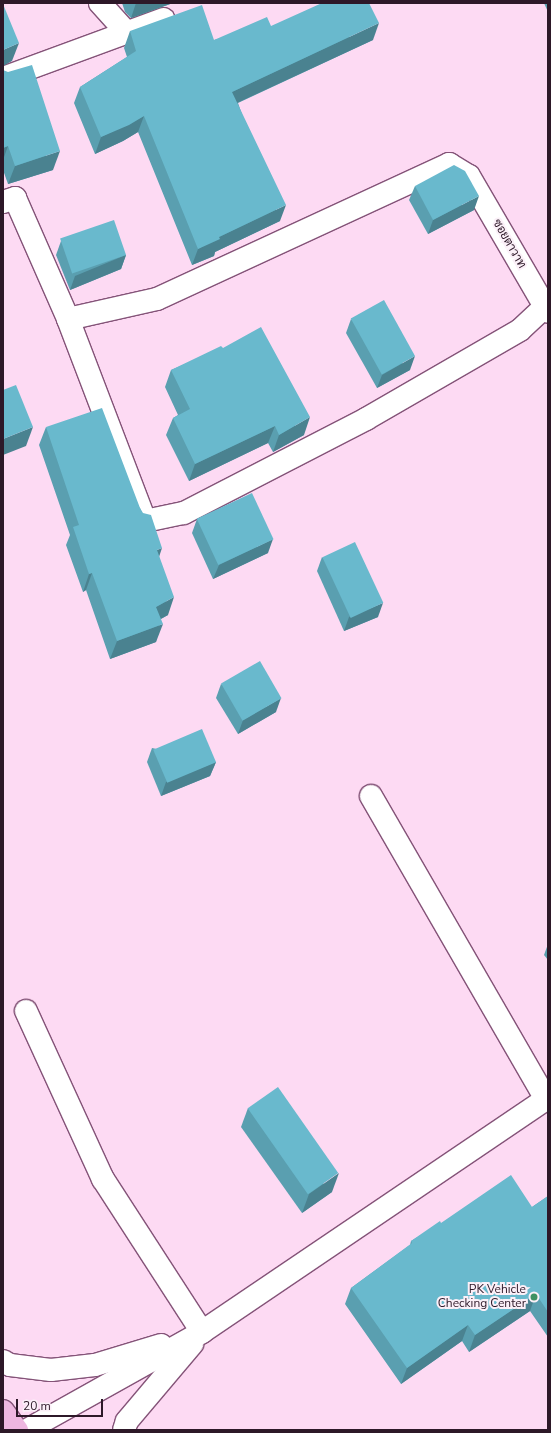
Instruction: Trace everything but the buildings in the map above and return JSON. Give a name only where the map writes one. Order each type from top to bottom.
[{"type":"main road","points":[[3,1411],[17,1430]]},
{"type":"street","points":[[100,3],[126,32]]},
{"type":"street","points":[[3,78],[126,32],[185,12]]},
{"type":"street","name":"ซอยตาวาท","points":[[68,319],[157,299],[449,164],[469,176],[546,310]]},
{"type":"street","points":[[3,202],[15,198],[68,319],[145,521],[184,513],[366,419],[520,330],[546,310]]},
{"type":"street","points":[[28,1430],[202,1332],[547,1098],[371,796]]},
{"type":"street","points":[[26,1011],[103,1179],[202,1332]]},
{"type":"street","points":[[3,1361],[10,1365],[52,1370],[95,1365],[202,1332]]},
{"type":"street","points":[[124,1430],[127,1421],[202,1332]]},
{"type":"place","name":"PK Vehicle Checking Center","points":[[534,1297]]}]
